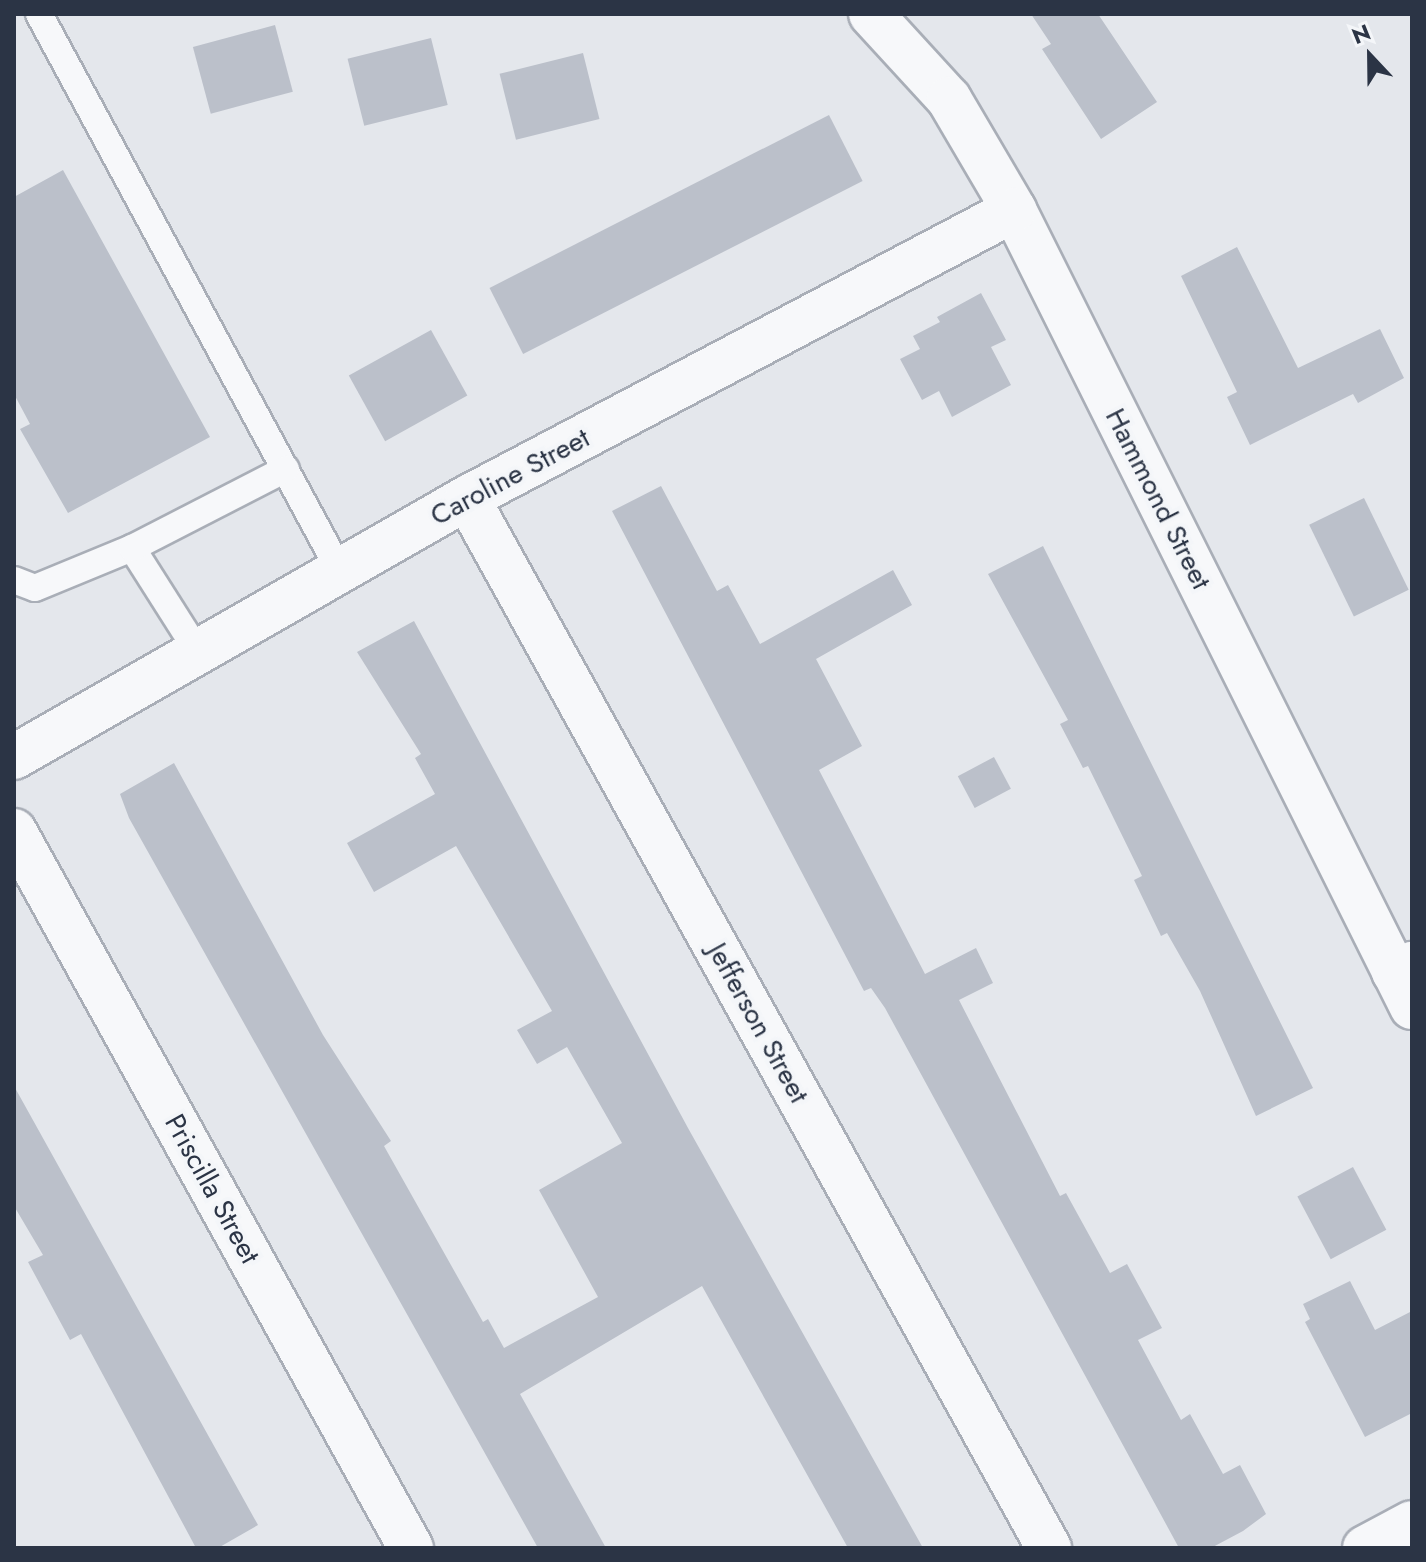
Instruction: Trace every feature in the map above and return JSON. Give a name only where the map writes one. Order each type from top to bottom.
[{"type":"street","name":"Hammond Street","points":[[871,14],[949,99],[1014,210],[1406,981]]},
{"type":"street","name":"Caroline Street","points":[[14,757],[467,498],[1014,210]]},
{"type":"street","name":"Jefferson Street","points":[[467,498],[1049,1548]]},
{"type":"street","name":"Priscilla Street","points":[[14,831],[411,1548]]},
{"type":"street","points":[[1365,1548],[1412,1523]]},
{"type":"lane","points":[[39,14],[340,571]]},
{"type":"lane","points":[[14,580],[35,588],[132,548],[286,469]]},
{"type":"lane","points":[[132,548],[198,652]]},
{"type":"building","points":[[1031,14],[1098,14],[1157,102],[1101,139],[1042,49],[1051,44]]},
{"type":"building","points":[[275,25],[293,92],[211,114],[193,47]]},
{"type":"building","points":[[431,38],[448,105],[364,126],[348,59]]},
{"type":"building","points":[[583,53],[599,119],[516,140],[500,74]]},
{"type":"building","points":[[829,115],[863,181],[523,354],[490,288]]},
{"type":"building","points":[[63,170],[210,437],[68,513],[20,429],[30,424],[14,394],[14,197]]},
{"type":"building","points":[[1237,247],[1298,368],[1380,329],[1404,378],[1358,403],[1353,394],[1250,445],[1227,397],[1237,392],[1181,276]]},
{"type":"building","points":[[981,293],[1006,340],[991,347],[1011,385],[952,417],[939,391],[922,400],[900,359],[920,349],[913,336],[940,322],[937,317]]},
{"type":"building","points":[[431,330],[467,396],[385,441],[349,376]]},
{"type":"building","points":[[661,486],[717,591],[728,585],[760,644],[893,570],[912,605],[816,659],[862,746],[819,770],[925,974],[976,948],[993,983],[959,1000],[1060,1196],[1066,1193],[1110,1273],[1127,1264],[1162,1328],[1138,1340],[1181,1420],[1190,1414],[1223,1474],[1240,1465],[1266,1514],[1243,1531],[1211,1548],[1179,1548],[885,1008],[871,988],[864,991],[612,511]]},
{"type":"building","points":[[1364,498],[1409,590],[1354,616],[1309,525]]},
{"type":"building","points":[[1043,546],[1313,1088],[1256,1116],[1200,991],[1167,933],[1161,936],[1134,880],[1142,876],[1088,766],[1083,768],[1060,724],[1068,720],[988,574]]},
{"type":"building","points":[[414,621],[688,1128],[923,1548],[848,1548],[702,1286],[520,1394],[606,1548],[538,1548],[129,818],[120,794],[174,763],[323,1035],[391,1141],[384,1146],[483,1322],[488,1319],[504,1348],[598,1297],[539,1190],[622,1143],[567,1047],[537,1064],[517,1030],[552,1011],[456,846],[374,892],[347,843],[435,794],[415,758],[421,754],[357,652]]},
{"type":"building","points":[[994,757],[1011,789],[975,808],[958,776]]},
{"type":"building","points":[[14,1086],[258,1525],[218,1548],[196,1548],[81,1334],[70,1340],[28,1262],[43,1255],[14,1206]]},
{"type":"building","points":[[1353,1167],[1386,1230],[1331,1259],[1297,1197]]},
{"type":"building","points":[[1350,1281],[1375,1330],[1412,1311],[1412,1413],[1365,1437],[1305,1322],[1310,1319],[1303,1304]]}]
